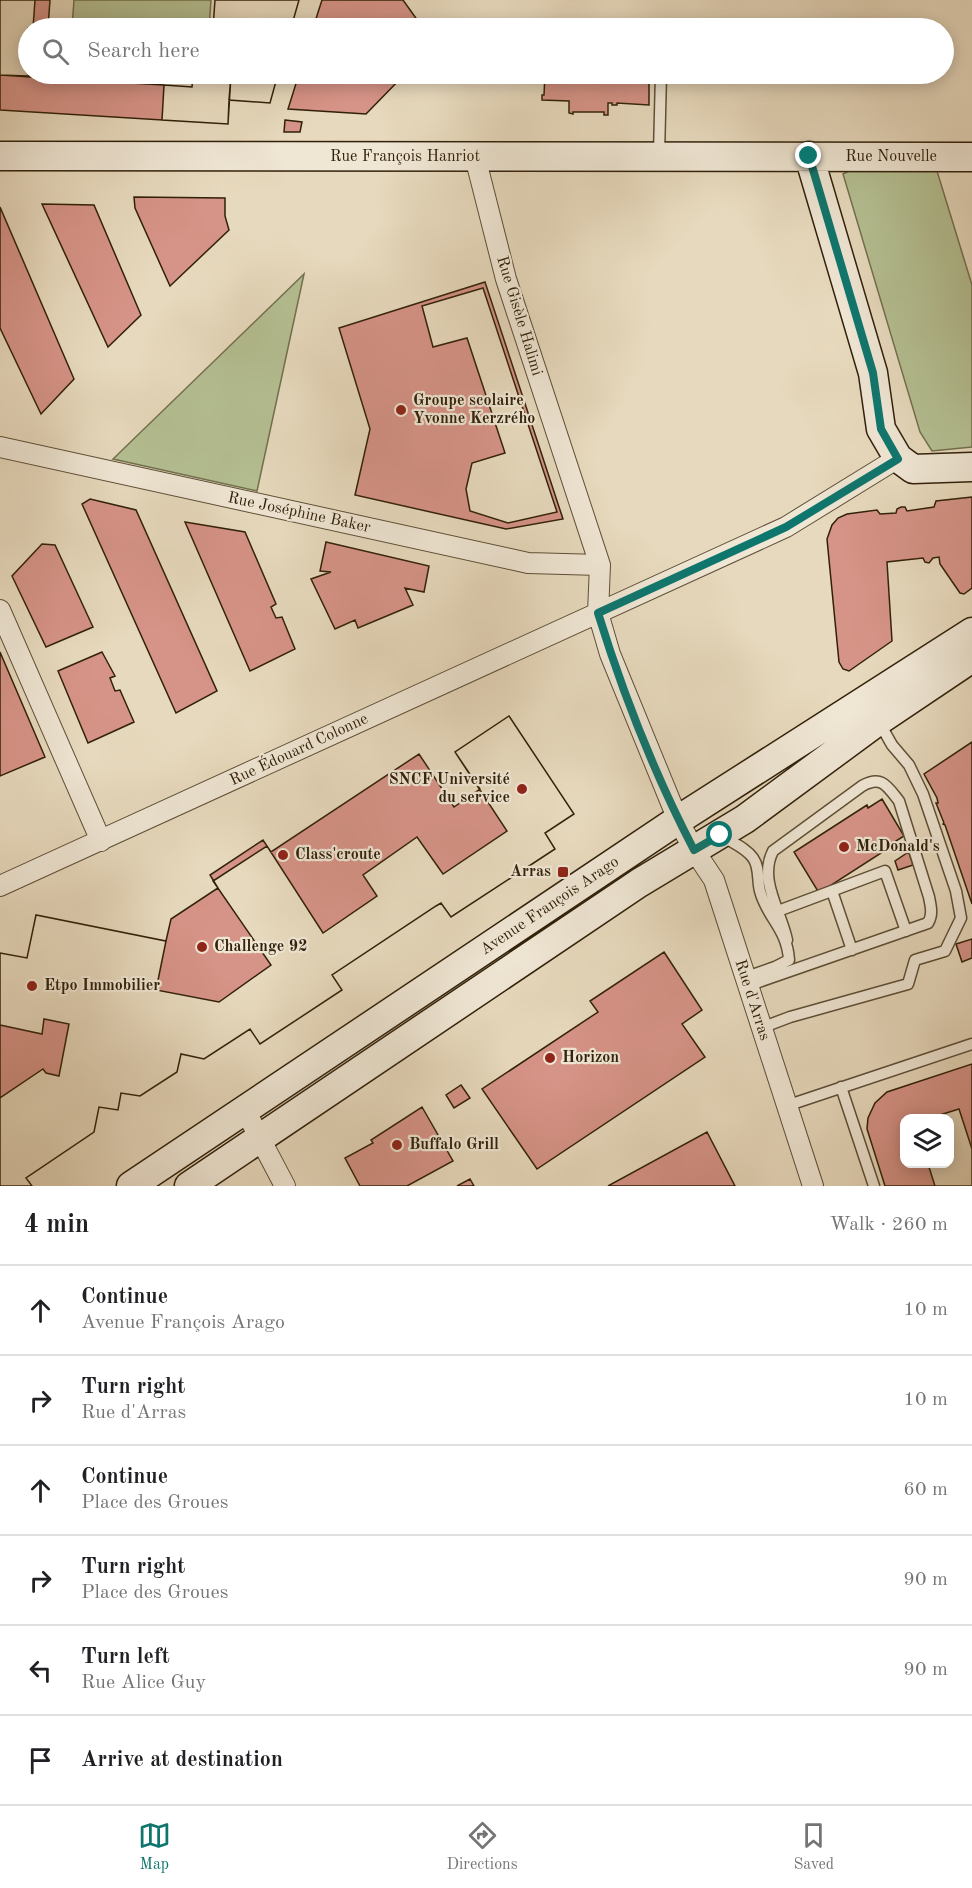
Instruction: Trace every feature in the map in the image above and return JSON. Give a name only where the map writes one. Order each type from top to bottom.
[{"type":"main road","name":"Rue François Hanriot","points":[[0,156],[809,156]]},
{"type":"main road","name":"Rue Nouvelle","points":[[809,156],[972,157]]},
{"type":"main road","points":[[809,156],[873,373],[881,429],[898,459],[913,469],[972,466]]},
{"type":"main road","name":"Avenue François Arago","points":[[131,1186],[678,820],[972,632]]},
{"type":"main road","name":"Avenue François Arago","points":[[189,1186],[639,883],[720,835],[878,721],[972,658]]},
{"type":"street","name":"Rue Gisèle Halimi","points":[[475,157],[506,279],[600,565],[598,613],[610,654],[678,820]]},
{"type":"street","name":"Rue Joséphine Baker","points":[[0,447],[528,563],[600,565]]},
{"type":"street","name":"Rue Édouard Colonne","points":[[0,886],[786,527],[898,459]]},
{"type":"street","points":[[0,610],[101,841]]},
{"type":"street","name":"Rue d'Arras","points":[[678,820],[714,880],[813,1186]]},
{"type":"street","points":[[244,1110],[285,1186]]},
{"type":"lane","points":[[659,157],[661,84]]},
{"type":"lane","points":[[761,1028],[790,1017],[908,984],[915,960],[945,951],[961,918],[956,891],[923,794],[909,765],[892,745],[878,721]]},
{"type":"lane","points":[[872,780],[879,781],[889,788],[899,801],[932,910],[928,923],[852,950],[746,982],[789,960],[787,940],[770,886],[768,860],[773,851],[862,786],[872,780]]},
{"type":"lane","points":[[720,835],[747,851],[754,859],[763,900],[787,940]]},
{"type":"lane","points":[[778,911],[885,871],[906,931]]},
{"type":"lane","points":[[832,891],[852,950]]},
{"type":"lane","points":[[786,1106],[972,1044]]},
{"type":"lane","points":[[841,1087],[874,1186]]},
{"type":"green space","points":[[74,0],[211,0],[210,18],[73,18]]},
{"type":"green space","points":[[849,171],[937,171],[972,285],[972,447],[932,451],[920,432],[843,174]]},
{"type":"green space","points":[[304,274],[257,491],[113,459]]},
{"type":"building","points":[[0,0],[50,0],[49,18],[18,18],[18,76],[0,75]]},
{"type":"building","points":[[0,0],[35,0],[34,18],[18,18],[18,76],[0,75]]},
{"type":"building","points":[[215,0],[299,0],[294,18],[214,18]]},
{"type":"building","points":[[215,0],[299,0],[294,18],[214,18]]},
{"type":"building","points":[[322,0],[403,0],[416,18],[316,18]]},
{"type":"building","points":[[0,75],[18,76],[18,84],[164,85],[162,120],[0,110]]},
{"type":"building","points":[[192,84],[275,84],[270,103],[229,100],[228,124],[162,120],[164,85],[192,87]]},
{"type":"building","points":[[192,84],[230,84],[228,124],[162,120],[164,85],[192,87]]},
{"type":"building","points":[[230,84],[275,84],[270,103],[229,100]]},
{"type":"building","points":[[296,84],[395,84],[366,114],[288,109]]},
{"type":"building","points":[[545,84],[649,84],[649,105],[617,103],[617,105],[612,105],[608,103],[608,115],[604,115],[604,112],[569,113],[569,101],[542,100],[542,95],[544,95]]},
{"type":"building","points":[[285,120],[302,122],[300,132],[284,132]]},
{"type":"building","points":[[134,197],[225,198],[225,216],[229,230],[170,286],[135,208]]},
{"type":"building","points":[[42,204],[94,205],[141,315],[108,347]]},
{"type":"building","points":[[0,207],[74,379],[41,414],[0,328]]},
{"type":"building","name":"Groupe scolaire Yvonne Kerzrého","points":[[485,282],[563,519],[506,529],[355,495],[370,429],[339,328]]},
{"type":"building","points":[[483,288],[557,512],[508,523],[470,511],[466,489],[472,463],[505,453],[467,338],[433,347],[422,306]]},
{"type":"building","points":[[972,497],[972,588],[964,594],[960,593],[940,564],[939,557],[933,558],[929,563],[923,558],[887,562],[892,641],[849,671],[843,669],[839,662],[827,539],[832,525],[838,518],[847,514],[877,510],[880,514],[896,513],[901,507],[905,507],[907,511],[934,507],[936,501]]},
{"type":"building","points":[[90,499],[136,510],[217,691],[176,713],[82,504]]},
{"type":"building","points":[[185,522],[245,532],[276,604],[271,607],[276,618],[282,617],[295,649],[250,671]]},
{"type":"building","points":[[326,542],[429,566],[424,592],[405,588],[413,605],[358,628],[355,620],[335,629],[311,579],[331,572],[320,571]]},
{"type":"building","points":[[42,544],[55,545],[93,627],[46,647],[12,576]]},
{"type":"building","points":[[0,652],[45,757],[0,776]]},
{"type":"building","points":[[102,652],[115,676],[110,678],[115,691],[120,690],[134,722],[88,743],[58,671]]},
{"type":"building","name":"Challenge 92","points":[[509,716],[574,814],[545,833],[555,849],[451,917],[441,903],[436,906],[332,975],[342,990],[260,1044],[250,1029],[204,1059],[181,1054],[177,1072],[140,1096],[121,1093],[118,1110],[99,1107],[94,1132],[26,1178],[32,1186],[0,1186],[0,953],[27,958],[36,915],[166,941],[171,919],[218,888],[210,875],[263,840],[271,852],[419,754],[454,807],[480,789],[455,752]]},
{"type":"building","name":"Challenge 92","points":[[509,716],[574,814],[545,833],[555,849],[451,917],[441,903],[436,906],[332,975],[342,990],[260,1044],[250,1029],[204,1059],[181,1054],[177,1072],[140,1096],[121,1093],[118,1110],[99,1107],[94,1132],[26,1178],[32,1186],[0,1186],[0,1098],[43,1069],[46,1073],[59,1076],[69,1024],[44,1019],[42,1034],[0,1025],[0,953],[27,958],[36,915],[166,941],[156,990],[219,1002],[271,965],[213,881],[267,846],[323,933],[377,896],[363,875],[417,837],[443,874],[507,831],[455,752]]},
{"type":"building","points":[[972,742],[972,904],[936,803],[938,803],[937,798],[924,774]]},
{"type":"building","points":[[882,799],[904,836],[819,893],[794,852],[867,805],[868,808]]},
{"type":"building","points":[[907,853],[913,865],[898,870],[895,861]]},
{"type":"building","points":[[972,939],[972,958],[962,962],[956,944]]},
{"type":"building","points":[[664,952],[702,1010],[682,1024],[705,1057],[537,1169],[482,1089],[598,1012],[590,1001]]},
{"type":"building","points":[[972,1064],[972,1186],[885,1186],[867,1129],[868,1118],[875,1103],[887,1092]]},
{"type":"building","points":[[461,1085],[470,1098],[454,1108],[446,1095]]},
{"type":"building","points":[[422,1107],[453,1161],[407,1186],[360,1186],[345,1158],[373,1143],[371,1140]]},
{"type":"building","points":[[959,1109],[972,1149],[972,1186],[935,1186],[929,1168],[954,1168],[954,1114],[943,1114]]},
{"type":"building","points":[[707,1132],[735,1186],[608,1186]]},
{"type":"building","points":[[470,1179],[474,1186],[457,1186]]},
{"type":"place","name":"Groupe scolaire Yvonne Kerzrého","points":[[401,410]]},
{"type":"place","name":"SNCF Université du service","points":[[522,789]]},
{"type":"place","name":"McDonald's","points":[[844,847]]},
{"type":"place","name":"Class'croute","points":[[283,855]]},
{"type":"place","name":"Arras","points":[[563,872]]},
{"type":"place","name":"Challenge 92","points":[[202,947]]},
{"type":"place","name":"Etpo Immobilier","points":[[32,986]]},
{"type":"place","name":"Horizon","points":[[550,1058]]},
{"type":"place","name":"Buffalo Grill","points":[[397,1145]]},
{"type":"route","points":[[720,835],[694,850],[663,786],[610,654],[598,613],[786,527],[898,459],[881,429],[873,373],[809,156]]}]
